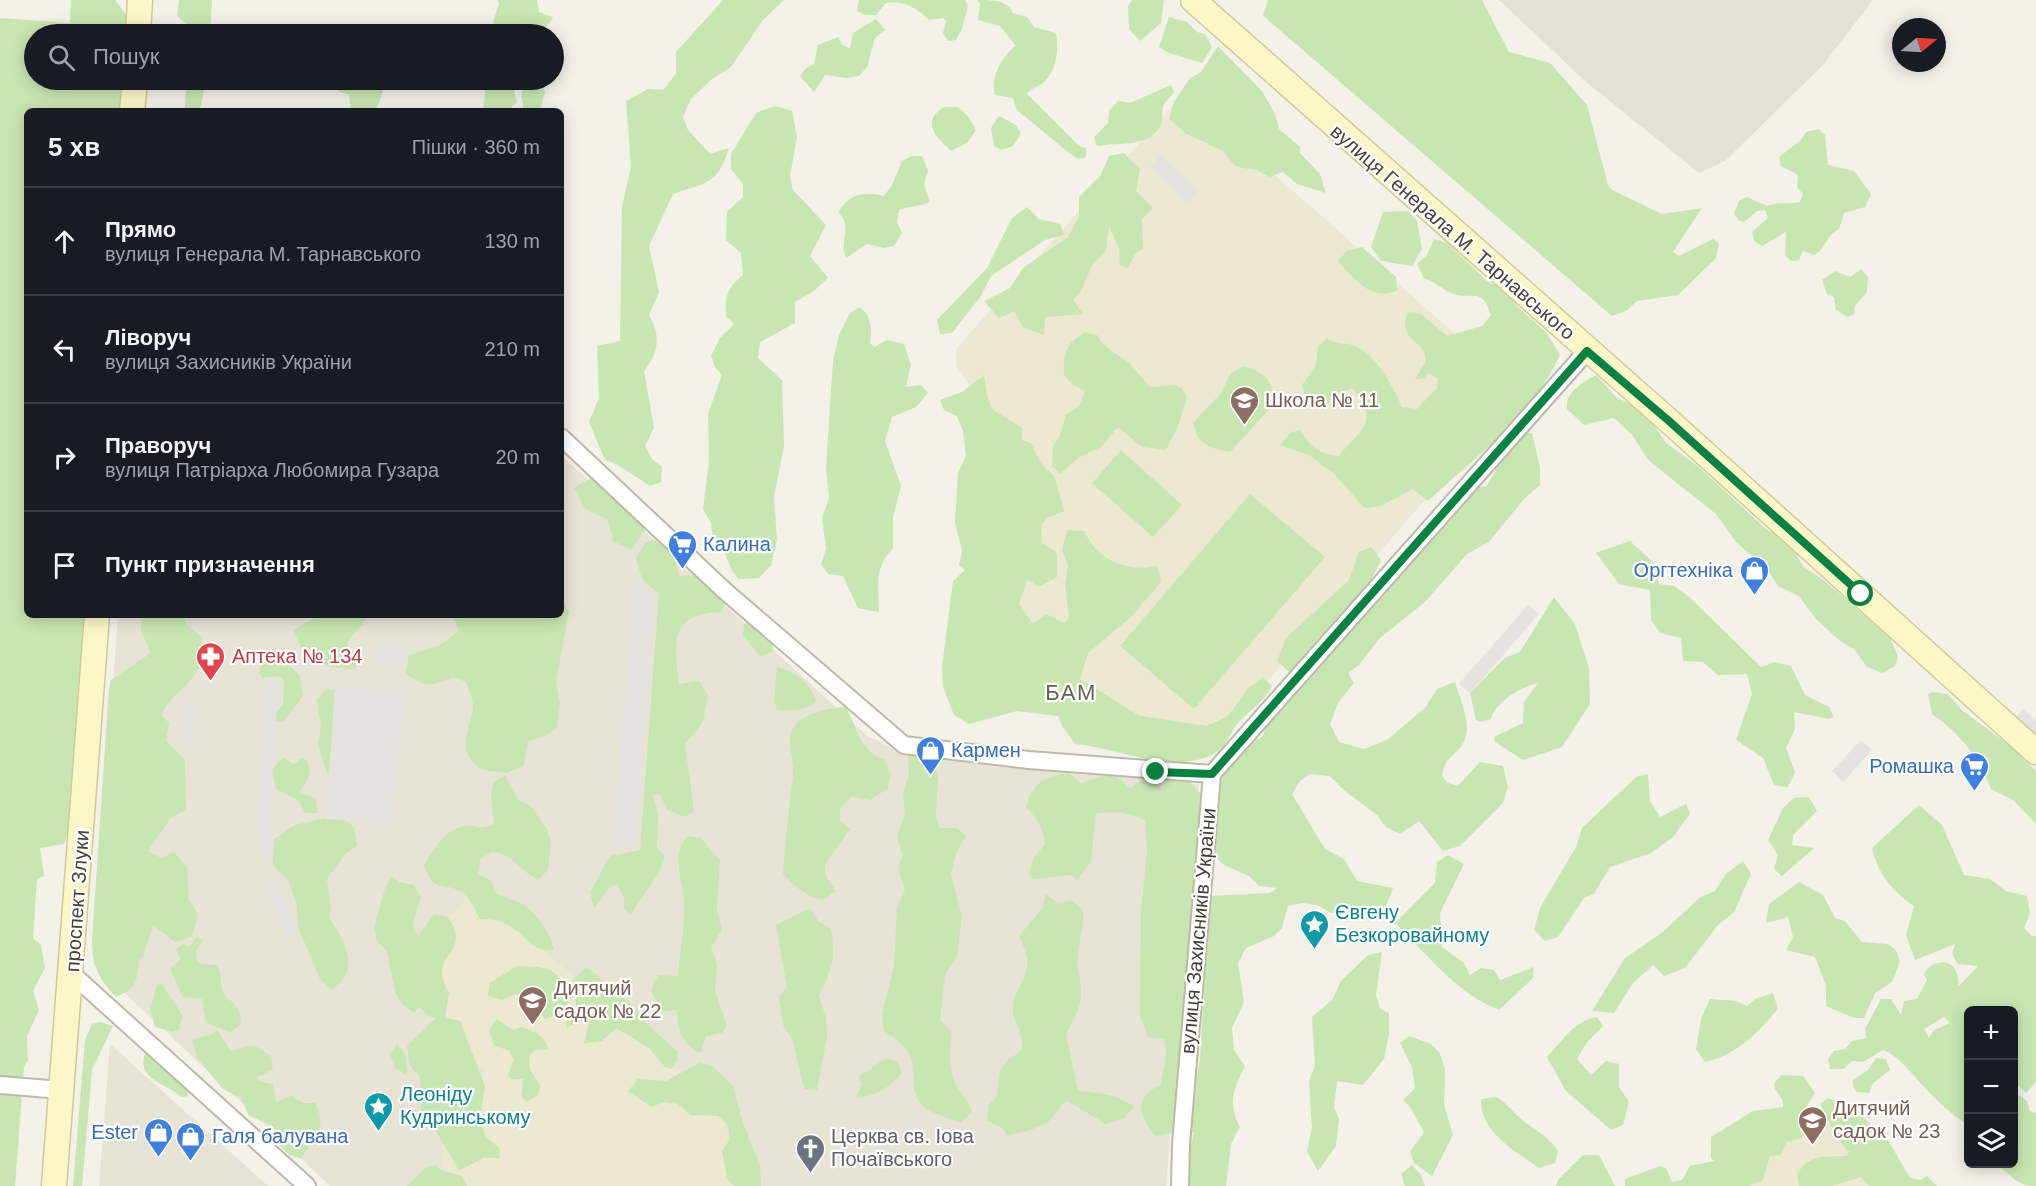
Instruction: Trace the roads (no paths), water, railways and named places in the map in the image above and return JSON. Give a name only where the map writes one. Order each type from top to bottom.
[{"type":"main road","points":[[139,24],[140,0]]},
{"type":"main road","name":"вулиця Генерала М. Тарнавського","points":[[1193,0],[1587,351],[1669,421],[2036,752]]},
{"type":"main road","points":[[132,108],[134,90]]},
{"type":"main road","name":"проспект Злуки","points":[[54,1186],[72,973],[97,618]]},
{"type":"street","points":[[564,440],[725,591],[904,745],[1029,760],[1212,774],[1587,351]]},
{"type":"street","name":"вулиця Захисників України","points":[[1180,1186],[1212,774]]},
{"type":"street","points":[[72,973],[307,1186]]},
{"type":"street","points":[[0,1085],[61,1090]]},
{"type":"place","name":"Школа № 11","points":[[1244,426]]},
{"type":"place","name":"Калина","points":[[682,570]]},
{"type":"place","name":"Оргтехніка","points":[[1754,596]]},
{"type":"place","name":"Аптека № 134","points":[[211,682]]},
{"type":"place","name":"Кармен","points":[[930,776]]},
{"type":"place","name":"Ромашка","points":[[1975,792]]},
{"type":"place","name":"Євгену Безкоровайному","points":[[1314,950]]},
{"type":"place","name":"Дитячий садок № 22","points":[[533,1026]]},
{"type":"place","name":"Леоніду Кудринському","points":[[379,1132]]},
{"type":"place","name":"Дитячий садок № 23","points":[[1812,1146]]},
{"type":"place","name":"Ester","points":[[159,1158]]},
{"type":"place","name":"Галя балувана","points":[[191,1162]]},
{"type":"place","name":"Церква св. Іова Почаївського","points":[[810,1174]]},
{"type":"district","name":"БАМ","points":[[1071,692]]}]
